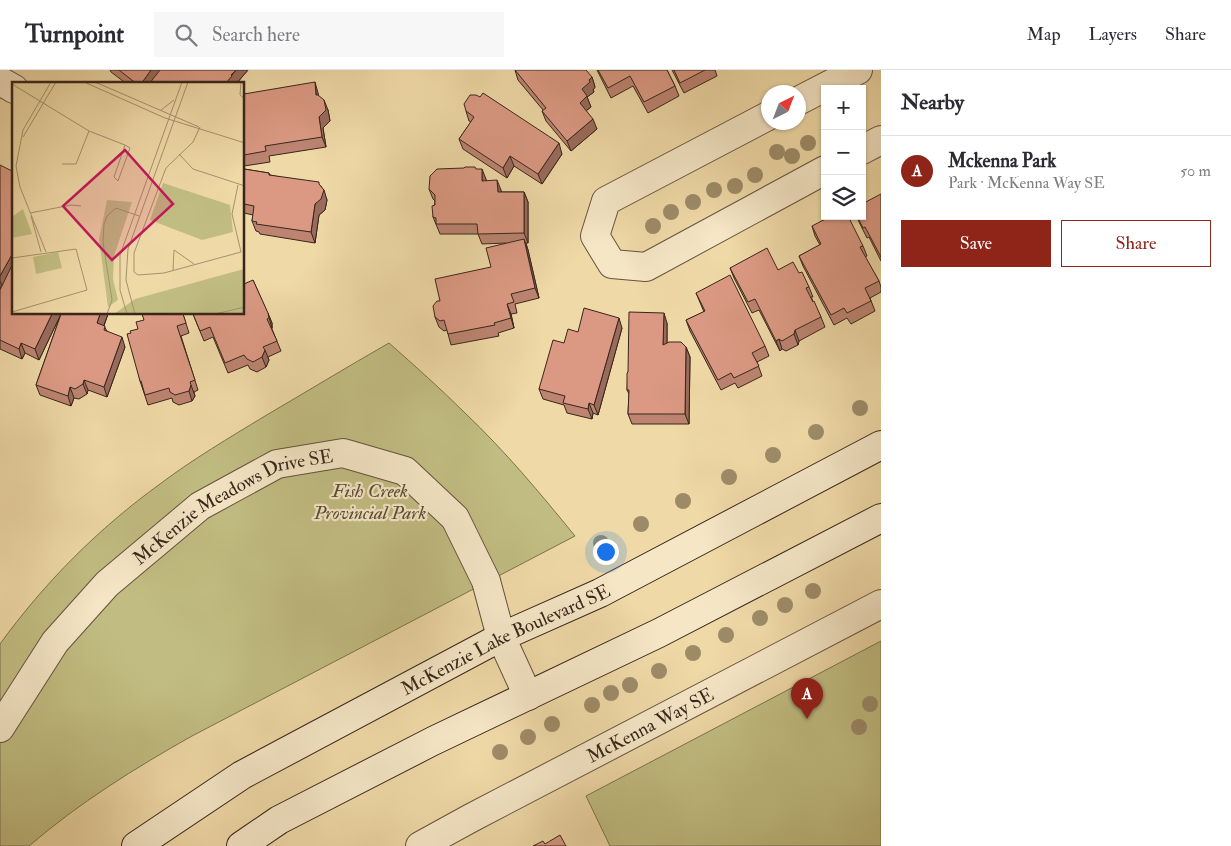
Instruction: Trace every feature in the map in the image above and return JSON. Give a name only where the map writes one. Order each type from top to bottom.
[{"type":"street","points":[[806,97],[858,70]]},
{"type":"street","points":[[0,81],[12,89]]},
{"type":"street","points":[[761,120],[606,201],[595,236],[612,264],[646,267],[821,172]]},
{"type":"street","points":[[866,148],[881,140]]},
{"type":"street","name":"McKenzie Lake Boulevard SE","points":[[136,846],[242,775],[501,637],[600,593],[881,445]]},
{"type":"street","name":"McKenzie Meadows Drive SE","points":[[0,728],[55,642],[107,584],[200,506],[277,464],[343,452],[405,471],[456,518],[486,581],[501,637],[528,696]]},
{"type":"street","points":[[242,846],[279,820],[433,741],[659,633],[881,518]]},
{"type":"street","name":"McKenna Way SE","points":[[420,846],[881,604]]},
{"type":"green space","name":"Fish Creek Provincial Park","points":[[389,343],[480,427],[575,536],[192,736],[108,787],[68,815],[29,846],[0,846],[0,644],[17,621],[54,578],[94,538],[137,501],[185,466],[265,416]]},
{"type":"green space","points":[[881,641],[881,846],[610,846],[586,796]]},
{"type":"building","points":[[119,70],[151,70],[142,82],[134,82]]},
{"type":"building","points":[[160,70],[236,70],[227,82],[151,82]]},
{"type":"building","points":[[515,70],[586,70],[592,77],[589,80],[590,82],[582,89],[587,96],[580,103],[593,119],[567,141],[542,111],[546,108]]},
{"type":"building","points":[[598,70],[667,70],[675,86],[644,102],[630,76],[608,88]]},
{"type":"building","points":[[674,70],[705,70],[680,83]]},
{"type":"building","points":[[315,82],[316,95],[324,100],[326,110],[319,117],[322,137],[265,146],[266,151],[245,155],[245,94]]},
{"type":"building","points":[[483,93],[559,143],[538,174],[510,156],[503,168],[459,139],[474,117],[466,111],[464,104],[470,95],[480,97]]},
{"type":"building","points":[[0,165],[12,171],[12,255],[0,276]]},
{"type":"building","points":[[465,167],[482,169],[482,181],[497,180],[498,192],[524,192],[524,233],[478,234],[477,224],[436,224],[432,206],[435,205],[435,195],[429,189],[430,176],[437,169]]},
{"type":"building","points":[[245,169],[269,173],[269,175],[319,182],[324,190],[321,199],[315,204],[311,232],[256,224],[257,222],[252,221],[254,206],[245,204]]},
{"type":"building","points":[[881,194],[881,257],[865,227],[863,228],[859,220],[866,220],[866,202]]},
{"type":"building","points":[[823,220],[850,220],[863,246],[860,247],[879,281],[865,288],[871,301],[847,313],[844,308],[831,315],[799,256],[821,244],[812,226]]},
{"type":"building","points":[[524,239],[535,288],[511,294],[514,302],[507,304],[511,318],[494,323],[495,325],[448,334],[444,320],[440,321],[435,317],[433,306],[437,301],[440,301],[435,279],[491,267],[486,248]]},
{"type":"building","points":[[767,248],[778,270],[793,262],[799,273],[802,272],[809,287],[806,288],[821,317],[795,330],[794,334],[782,341],[779,339],[776,341],[755,299],[748,302],[730,268]]},
{"type":"building","points":[[12,265],[12,315],[52,315],[35,349],[21,343],[19,349],[0,340],[0,290]]},
{"type":"building","points":[[730,275],[765,346],[752,353],[759,366],[734,378],[731,373],[718,380],[686,320],[705,311],[696,293]]},
{"type":"building","points":[[253,280],[268,313],[269,318],[267,319],[277,341],[263,347],[265,350],[262,357],[253,362],[244,355],[225,363],[210,327],[200,331],[193,315],[245,315],[245,284]]},
{"type":"building","points":[[584,308],[619,318],[594,405],[589,403],[588,409],[563,403],[565,396],[539,389],[553,340],[564,343],[568,329],[578,332]]},
{"type":"building","points":[[629,312],[664,313],[663,345],[669,342],[681,342],[686,347],[685,414],[628,414]]},
{"type":"building","points":[[61,315],[100,315],[97,323],[105,326],[104,330],[122,337],[104,387],[84,380],[83,384],[75,389],[70,387],[68,396],[36,385]]},
{"type":"building","points":[[142,315],[183,315],[186,323],[177,326],[195,380],[190,382],[189,391],[175,395],[170,392],[169,388],[145,395],[127,334],[138,329],[136,322],[144,320]]},
{"type":"building","points":[[560,835],[566,846],[533,846],[543,841],[545,844]]},
{"type":"place","name":"Mckenna Park","points":[[807,719]]}]
